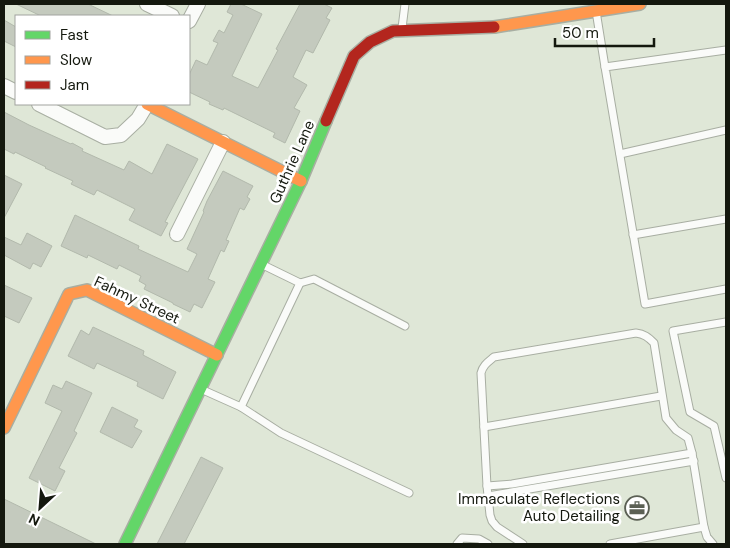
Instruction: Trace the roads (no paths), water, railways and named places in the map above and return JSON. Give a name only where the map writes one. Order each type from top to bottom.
[{"type":"street","points":[[147,4],[170,15]]},
{"type":"street","points":[[190,20],[198,4]]},
{"type":"street","name":"Guthrie Lane","points":[[126,544],[301,181],[354,56],[370,42],[393,32],[491,27],[596,7],[640,4]]},
{"type":"street","points":[[41,105],[105,137],[121,136],[138,120],[146,105]]},
{"type":"street","points":[[149,105],[301,181]]},
{"type":"street","points":[[177,234],[223,142]]},
{"type":"street","name":"Fahmy Street","points":[[4,428],[69,294],[87,290],[217,355]]},
{"type":"lane","points":[[402,31],[405,4]]},
{"type":"lane","points":[[596,7],[645,304],[726,289]]},
{"type":"lane","points":[[605,67],[726,50]]},
{"type":"lane","points":[[620,154],[726,130]]},
{"type":"lane","points":[[633,235],[726,219]]},
{"type":"lane","points":[[261,264],[300,283],[314,279],[404,326]]},
{"type":"lane","points":[[241,407],[300,283]]},
{"type":"lane","points":[[726,322],[673,331],[690,412],[714,426],[726,478]]},
{"type":"lane","points":[[523,544],[497,527],[490,515],[481,373],[483,368],[494,357],[636,333],[643,334],[654,343],[666,418],[676,430],[688,438],[694,461],[704,527],[713,544]]},
{"type":"lane","points":[[201,389],[241,407],[282,433],[409,493]]},
{"type":"lane","points":[[484,427],[661,396]]},
{"type":"lane","points":[[487,486],[512,484],[692,453]]},
{"type":"lane","points":[[488,496],[694,461]]},
{"type":"lane","points":[[610,544],[704,527]]},
{"type":"lane","points":[[457,544],[462,538],[480,539],[488,544]]},
{"type":"place","name":"Immaculate Reflections Auto Detailing","points":[[637,508]]}]
